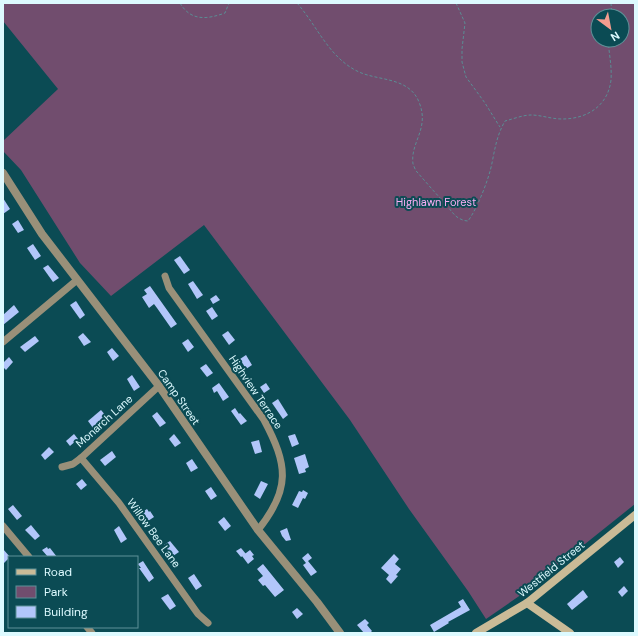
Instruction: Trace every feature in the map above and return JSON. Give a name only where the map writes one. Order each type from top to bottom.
[{"type":"main road","name":"Westfield Street","points":[[476,633],[527,603],[635,515]]},
{"type":"main road","points":[[527,603],[570,633]]},
{"type":"street","name":"Camp Street","points":[[3,173],[42,234],[159,386],[258,530],[317,602],[340,633]]},
{"type":"street","name":"Highview Terrace","points":[[165,276],[169,288],[264,420],[274,438],[281,464],[283,480],[280,494],[266,520],[258,530]]},
{"type":"street","points":[[3,342],[77,280]]},
{"type":"street","name":"Monarch Lane","points":[[62,467],[73,464],[81,458],[159,386]]},
{"type":"street","name":"Willow Bee Lane","points":[[81,458],[119,503],[198,614],[208,623]]},
{"type":"street","points":[[3,526],[28,556]]},
{"type":"path","points":[[180,3],[188,13],[199,18],[217,16],[225,13],[229,3]]},
{"type":"path","points":[[297,3],[311,20],[333,54],[346,65],[360,72],[378,78],[398,82],[416,96],[420,104],[423,124],[414,153],[413,163],[415,171],[420,174],[433,192],[456,216],[464,221],[468,221],[471,217],[489,176],[495,144],[501,127],[505,121],[530,115],[562,119],[579,117],[600,105],[608,94],[611,78],[609,48]]},
{"type":"path","points":[[456,3],[465,23],[462,62],[466,77],[501,127]]},
{"type":"green space","name":"Highlawn Forest","points":[[3,3],[635,3],[635,504],[525,592],[486,619],[468,591],[409,509],[350,420],[204,225],[111,296],[80,263],[21,170],[3,151],[3,141],[58,89],[3,21]]},
{"type":"building","points":[[3,198],[10,209],[3,214]]},
{"type":"building","points":[[18,220],[24,230],[18,233],[12,224]]},
{"type":"building","points":[[33,244],[41,256],[35,260],[27,248]]},
{"type":"building","points":[[180,256],[190,270],[184,274],[174,260]]},
{"type":"building","points":[[48,265],[59,278],[53,282],[43,268]]},
{"type":"building","points":[[193,281],[203,295],[197,299],[188,284]]},
{"type":"building","points":[[150,286],[177,324],[171,328],[154,304],[149,308],[142,297],[147,294],[144,290]]},
{"type":"building","points":[[216,295],[220,300],[213,304],[210,299]]},
{"type":"building","points":[[76,301],[85,315],[80,319],[70,305]]},
{"type":"building","points":[[14,305],[19,312],[3,325],[3,315]]},
{"type":"building","points":[[212,307],[218,316],[212,320],[206,311]]},
{"type":"building","points":[[228,331],[235,340],[229,345],[222,335]]},
{"type":"building","points":[[83,333],[91,342],[84,346],[78,337]]},
{"type":"building","points":[[35,336],[39,341],[25,352],[20,347]]},
{"type":"building","points":[[188,339],[194,347],[188,352],[182,343]]},
{"type":"building","points":[[112,348],[119,356],[113,361],[107,352]]},
{"type":"building","points":[[246,355],[252,365],[246,369],[240,359]]},
{"type":"building","points":[[9,357],[13,362],[6,370],[3,367],[3,363]]},
{"type":"building","points":[[206,364],[213,373],[207,377],[200,368]]},
{"type":"building","points":[[132,375],[140,387],[134,391],[127,379]]},
{"type":"building","points":[[219,383],[229,397],[223,401],[217,391],[214,393],[212,388]]},
{"type":"building","points":[[266,383],[270,389],[264,393],[260,387]]},
{"type":"building","points":[[278,399],[288,415],[283,419],[272,403]]},
{"type":"building","points":[[235,408],[247,421],[241,425],[231,411]]},
{"type":"building","points":[[101,410],[106,416],[93,428],[88,421]]},
{"type":"building","points":[[157,412],[166,423],[160,427],[152,416]]},
{"type":"building","points":[[74,434],[78,439],[70,446],[66,441]]},
{"type":"building","points":[[174,434],[181,443],[175,447],[169,439]]},
{"type":"building","points":[[295,434],[299,444],[292,447],[288,436]]},
{"type":"building","points":[[259,440],[262,452],[255,454],[251,442]]},
{"type":"building","points":[[49,447],[54,452],[45,460],[41,455]]},
{"type":"building","points":[[112,451],[116,457],[105,466],[100,460]]},
{"type":"building","points":[[305,454],[309,467],[305,469],[306,472],[299,474],[294,458]]},
{"type":"building","points":[[192,459],[198,468],[191,472],[186,463]]},
{"type":"building","points":[[82,479],[87,485],[81,490],[76,484]]},
{"type":"building","points":[[261,481],[268,484],[260,499],[254,495]]},
{"type":"building","points":[[211,487],[217,496],[211,500],[205,491]]},
{"type":"building","points":[[303,490],[308,493],[305,499],[303,498],[298,508],[292,505],[299,491],[302,492]]},
{"type":"building","points":[[13,505],[22,516],[17,520],[8,509]]},
{"type":"building","points":[[147,509],[154,517],[148,521],[141,513]]},
{"type":"building","points":[[224,517],[231,526],[225,531],[218,522]]},
{"type":"building","points":[[31,525],[40,536],[35,540],[25,530]]},
{"type":"building","points":[[119,526],[127,539],[121,543],[114,530]]},
{"type":"building","points":[[287,528],[291,540],[286,541],[280,531]]},
{"type":"building","points":[[170,541],[179,552],[173,556],[164,545]]},
{"type":"building","points":[[47,547],[48,549],[50,548],[56,556],[47,556],[42,550]]},
{"type":"building","points":[[241,548],[246,554],[241,557],[236,551]]},
{"type":"building","points":[[3,549],[9,556],[3,564]]},
{"type":"building","points":[[250,550],[254,555],[252,556],[254,559],[248,564],[242,556]]},
{"type":"building","points":[[308,553],[312,558],[308,561],[317,572],[311,576],[303,565],[306,563],[302,558]]},
{"type":"building","points":[[394,554],[399,559],[395,564],[401,569],[396,575],[398,576],[391,584],[386,579],[389,575],[381,568]]},
{"type":"building","points":[[620,557],[624,562],[618,568],[614,562]]},
{"type":"building","points":[[143,561],[154,578],[149,582],[139,568],[141,568],[138,564]]},
{"type":"building","points":[[263,564],[284,590],[275,597],[265,585],[263,586],[258,580],[263,576],[257,569]]},
{"type":"building","points":[[194,574],[202,586],[196,590],[188,578]]},
{"type":"building","points":[[624,586],[628,591],[622,597],[618,592]]},
{"type":"building","points":[[583,590],[588,597],[572,610],[567,604]]},
{"type":"building","points":[[168,594],[176,606],[170,610],[161,598]]},
{"type":"building","points":[[463,599],[470,610],[448,622],[449,623],[434,632],[430,625],[461,607],[458,602]]},
{"type":"building","points":[[297,608],[303,614],[297,619],[292,612]]},
{"type":"building","points":[[365,619],[369,623],[367,625],[372,631],[370,633],[364,633],[357,625]]}]
